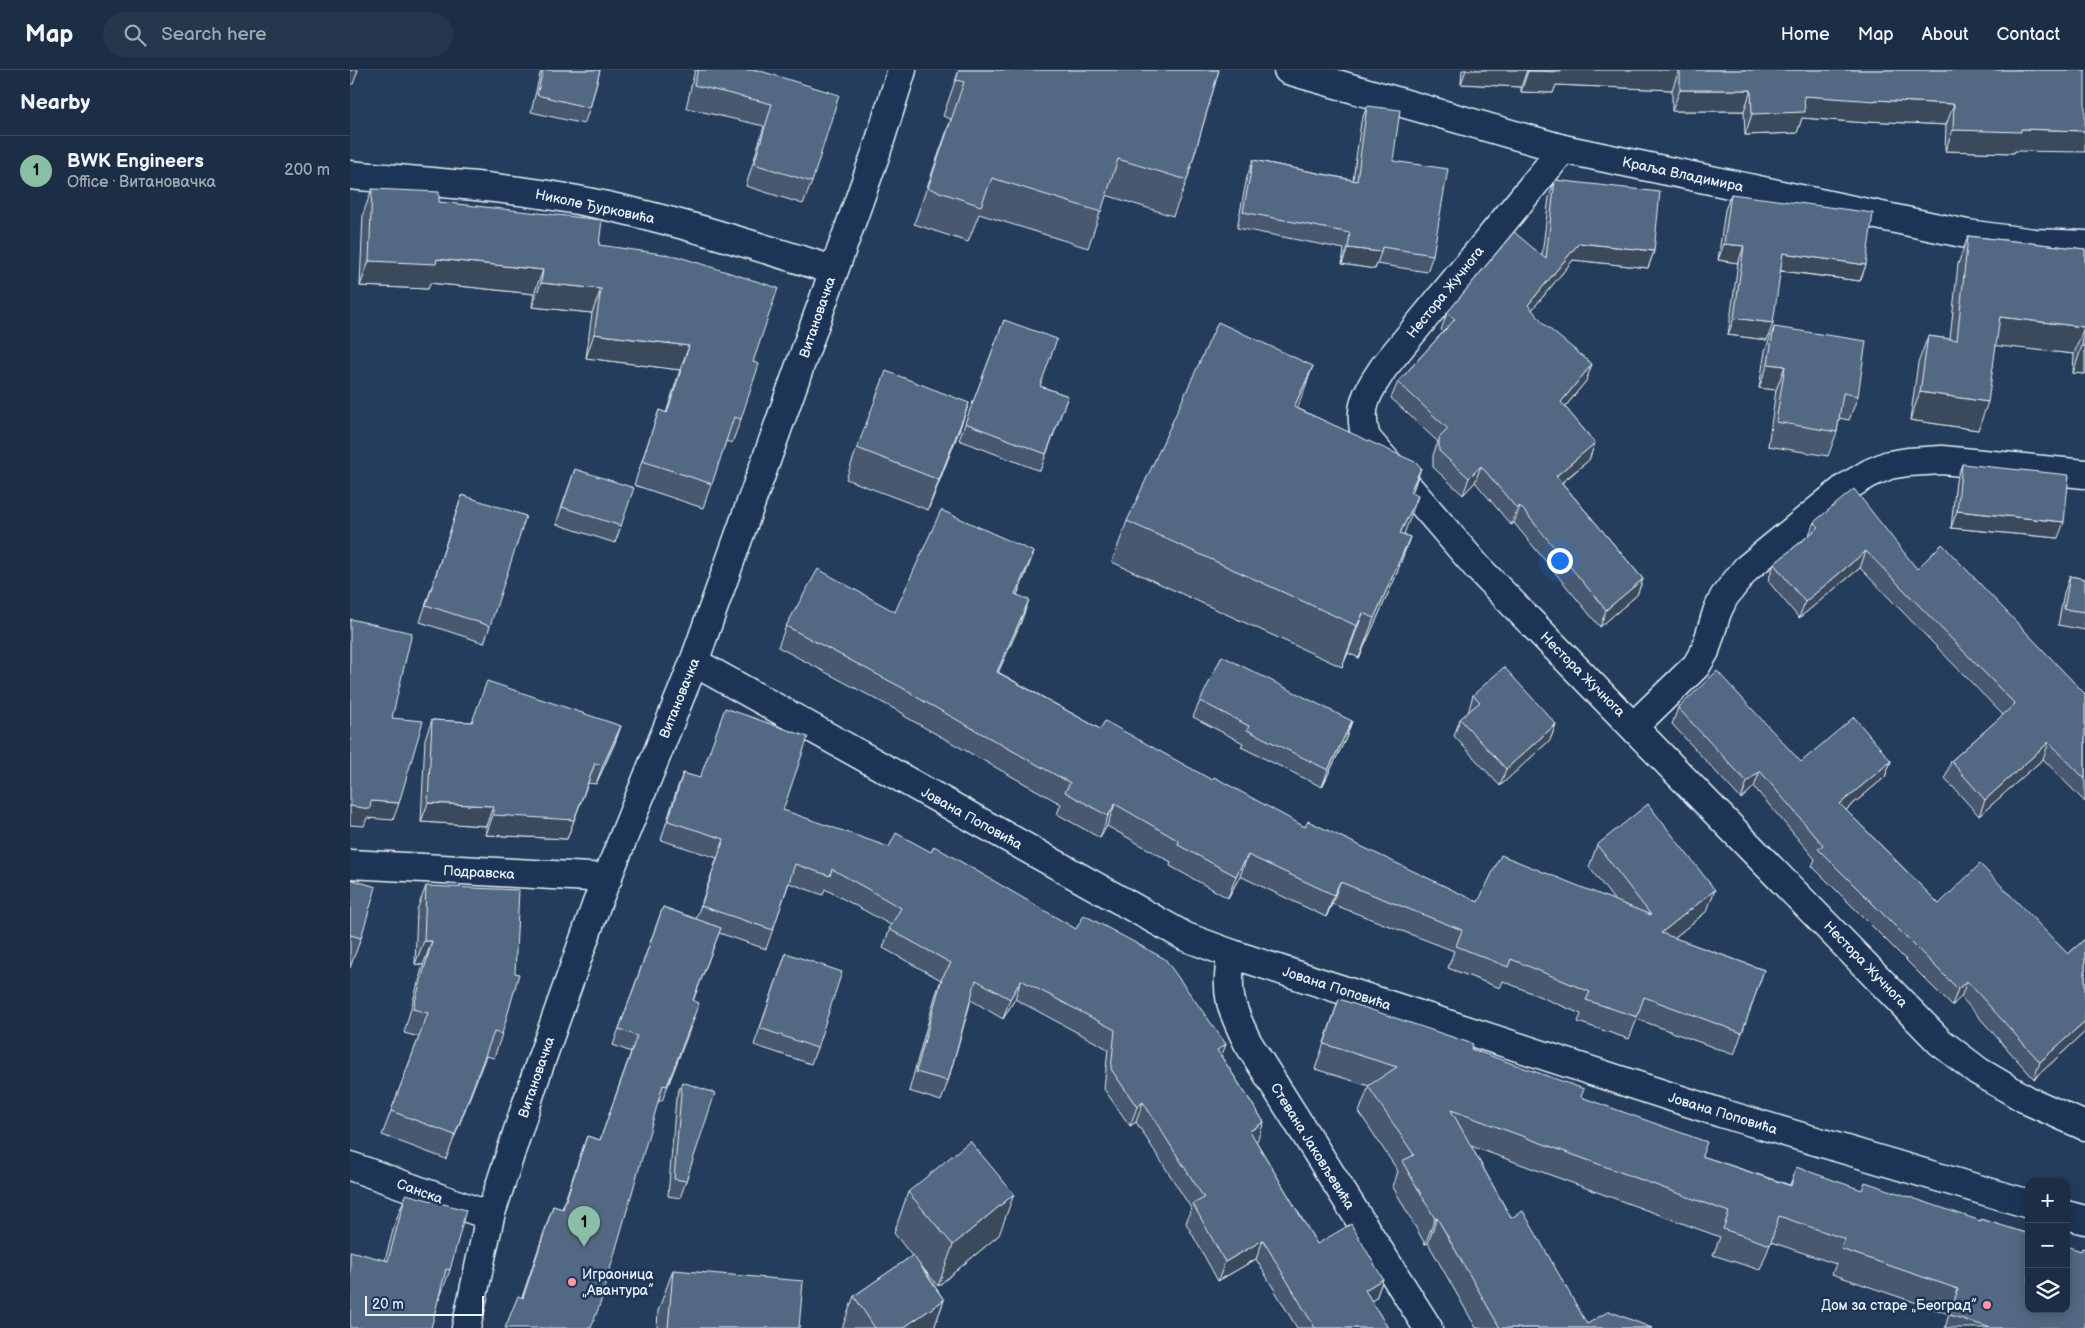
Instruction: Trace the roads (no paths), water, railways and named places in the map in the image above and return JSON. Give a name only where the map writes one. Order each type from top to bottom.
[{"type":"street","name":"Витановачка","points":[[466,1328],[490,1216],[538,1069],[608,878],[694,662],[876,152],[902,70]]},
{"type":"street","name":"Краља Владимира","points":[[1288,70],[1563,148],[1967,234],[2034,243],[2085,245]]},
{"type":"street","name":"Нестора Жучнога","points":[[1563,148],[1384,367],[1364,402],[1361,413],[1366,438],[1478,568],[1940,1042],[1978,1071],[2029,1102],[2085,1126]]},
{"type":"street","name":"Николе Ђурковића","points":[[350,175],[506,189],[578,200],[687,227],[833,270]]},
{"type":"street","points":[[1634,726],[1696,666],[1704,651],[1717,612],[1724,598],[1746,569],[1846,488],[1870,473],[1889,465],[1942,460],[2085,474]]},
{"type":"street","name":"Јована Поповића","points":[[694,662],[1168,929],[1232,954],[1721,1113],[2025,1203]]},
{"type":"street","name":"Подравска","points":[[350,864],[608,878]]},
{"type":"street","name":"Стевана Јаковљевића","points":[[1232,954],[1227,988],[1230,1002],[1248,1043],[1428,1328]]},
{"type":"street","name":"Санска","points":[[350,1166],[490,1216]]},
{"type":"street","points":[[2070,1216],[2085,1220]]},
{"type":"place","name":"BWK Engineers","points":[[584,1247]]},
{"type":"place","name":"Играоница „Авантура”","points":[[572,1282]]},
{"type":"place","name":"Дом за старе „Београд”","points":[[1987,1305]]}]
